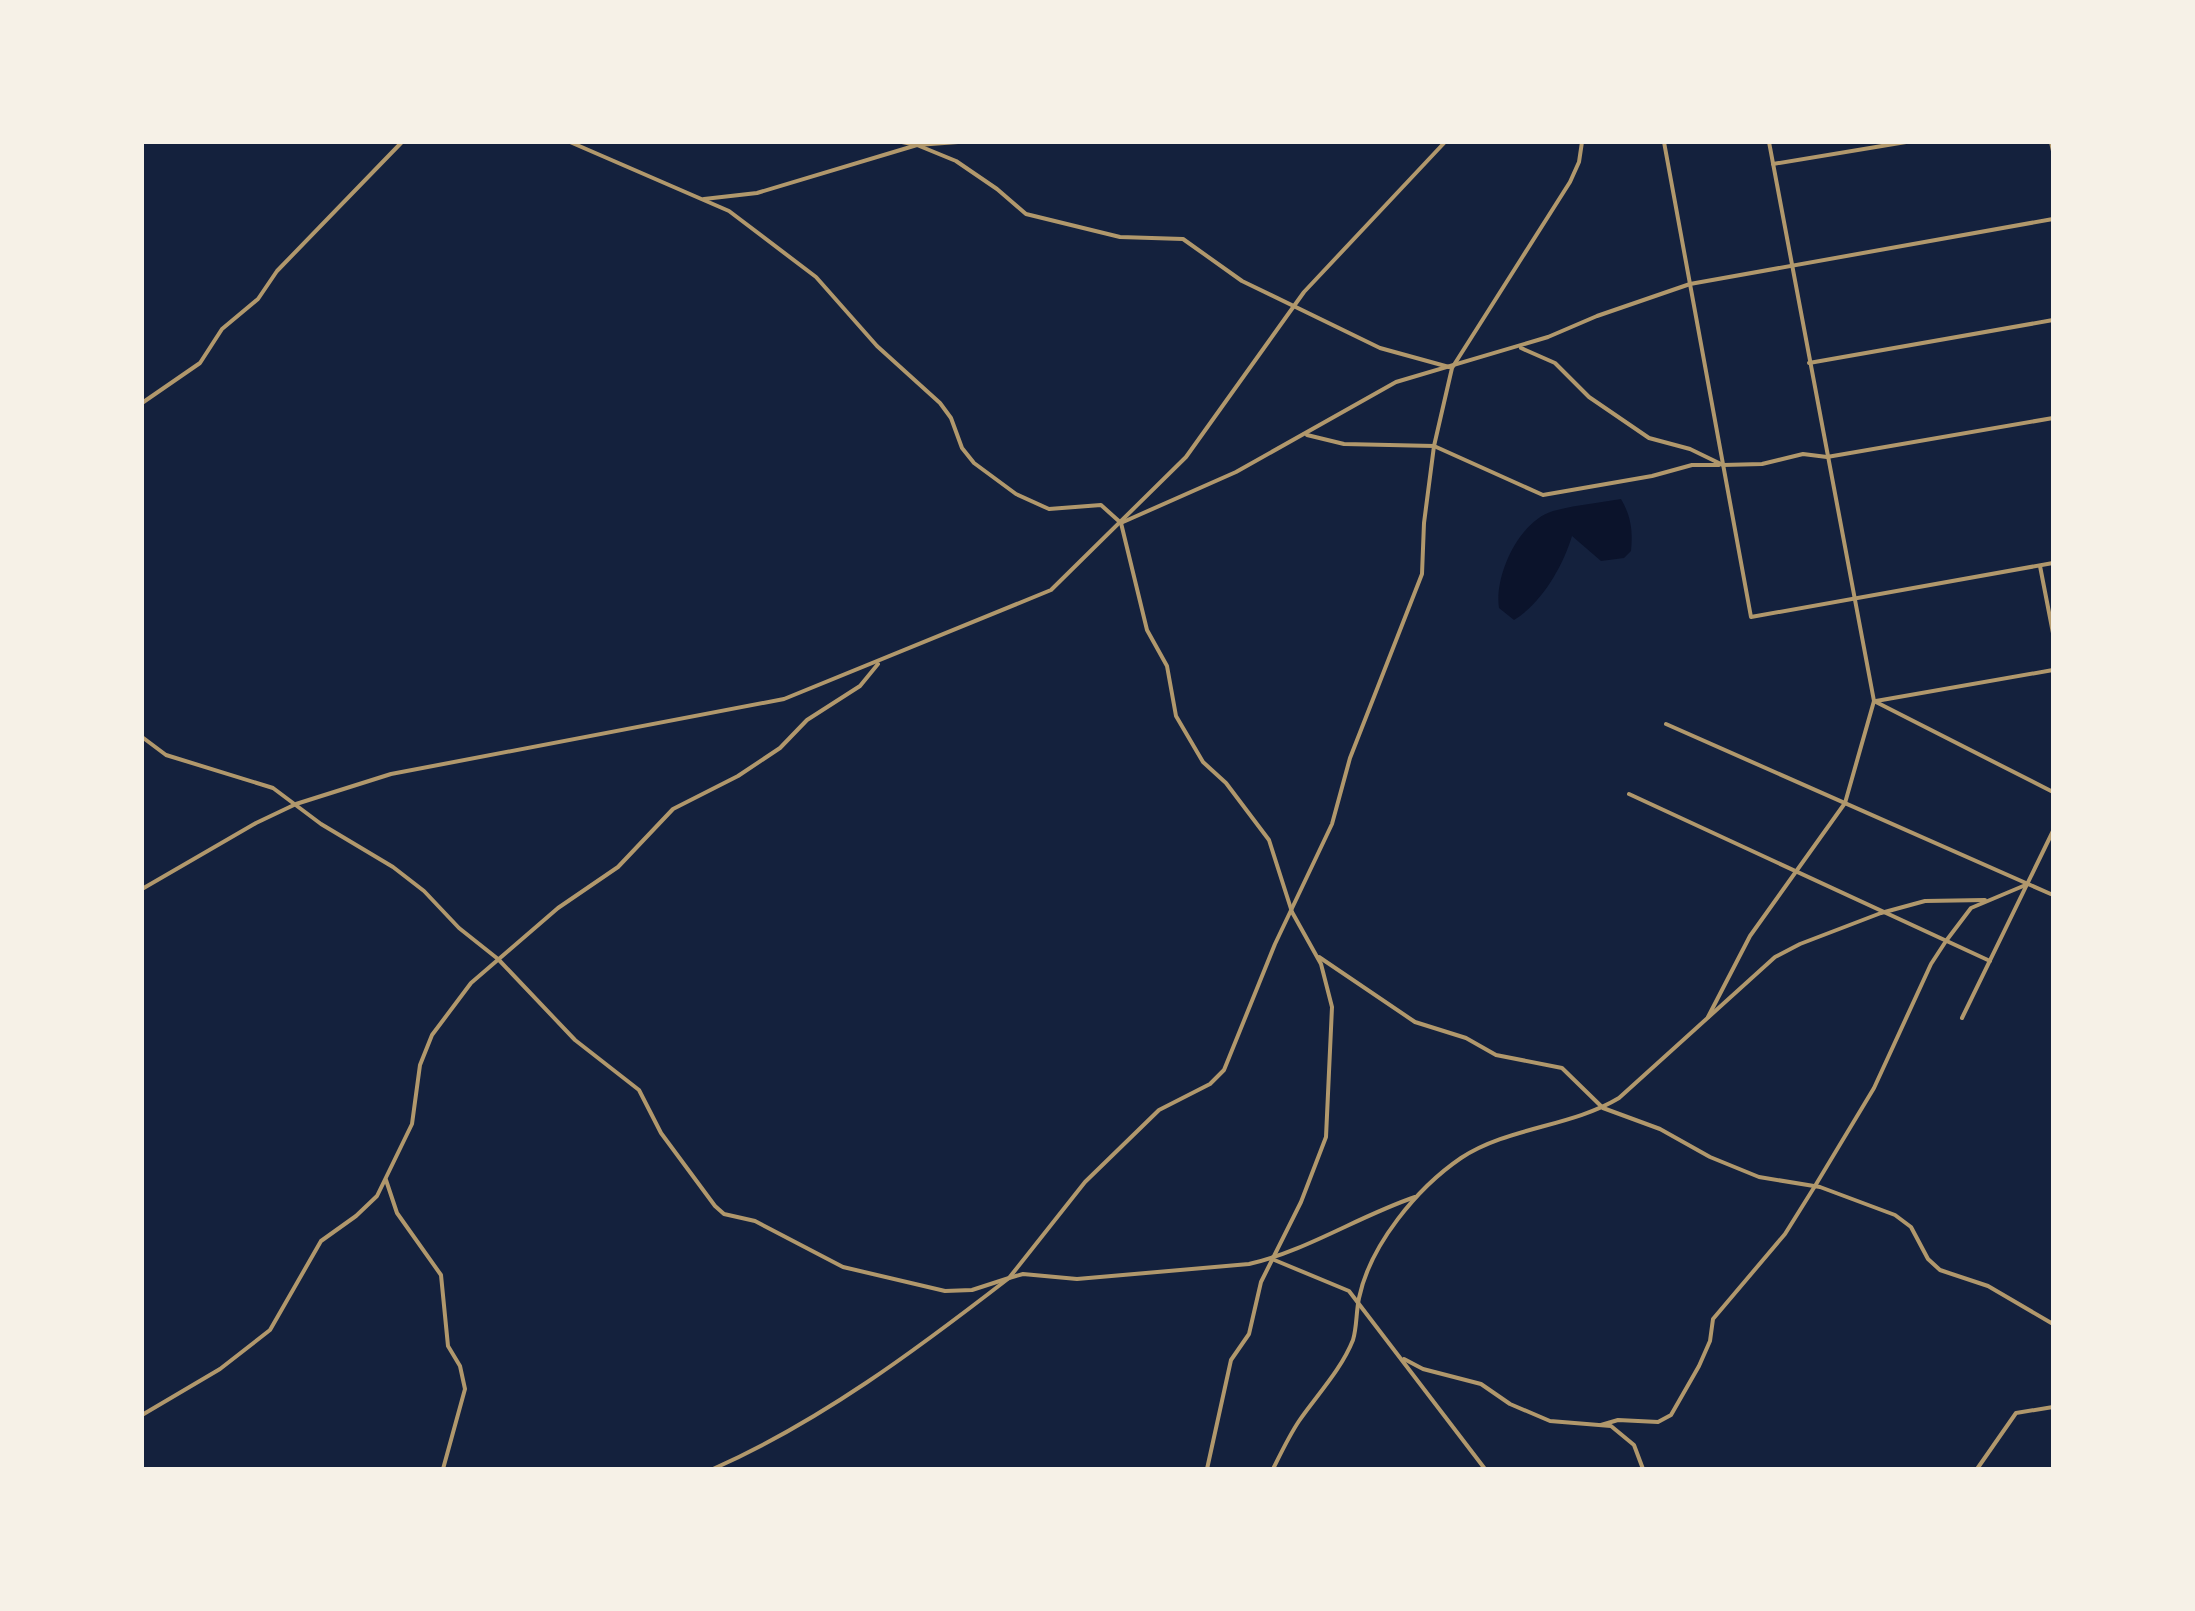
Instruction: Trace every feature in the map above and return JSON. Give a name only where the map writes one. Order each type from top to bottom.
[{"type":"street","points":[[142,403],[200,363],[222,329],[258,299],[277,271],[402,142]]},
{"type":"street","points":[[570,142],[729,211],[816,277],[877,346],[940,403],[951,418],[962,448],[974,463],[1035,505],[1049,509],[1101,505],[1121,523],[1147,630],[1167,666],[1176,716],[1203,762],[1226,783],[1269,840],[1292,912],[1317,956],[1332,1007],[1326,1137],[1301,1202],[1261,1282],[1249,1334],[1231,1360],[1207,1469]]},
{"type":"street","points":[[902,142],[956,161],[997,189],[1026,214],[1120,237],[1183,239],[1242,281],[1380,348],[1452,368]]},
{"type":"street","points":[[702,199],[757,193],[917,145],[958,142]]},
{"type":"street","points":[[142,889],[296,804],[391,774],[784,699],[1051,590],[1186,457],[1293,306],[1445,142]]},
{"type":"street","points":[[713,1469],[785,1433],[880,1376],[1009,1278],[1085,1182],[1159,1110],[1210,1084],[1224,1070],[1332,824],[1350,758],[1422,574],[1424,523],[1434,446],[1452,368],[1570,182],[1579,162],[1582,142]]},
{"type":"street","points":[[1664,142],[1751,617],[2053,563]]},
{"type":"street","points":[[1706,1021],[1734,962],[1845,803],[1874,701],[1769,142]]},
{"type":"street","points":[[1773,164],[1906,142]]},
{"type":"street","points":[[2051,142],[2053,151]]},
{"type":"street","points":[[1121,523],[1236,472],[1396,382],[1518,347],[1690,284],[2053,219]]},
{"type":"street","points":[[1809,363],[2053,320]]},
{"type":"street","points":[[1518,347],[1555,363],[1589,397],[1649,438],[1690,449],[1723,465]]},
{"type":"street","points":[[1304,434],[1344,444],[1434,446],[1543,495],[1652,476],[1692,465],[1762,464],[1803,454],[1827,457],[2053,418]]},
{"type":"street","points":[[2040,566],[2053,633]]},
{"type":"street","points":[[142,1415],[220,1369],[270,1330],[321,1241],[356,1216],[377,1196],[412,1124],[420,1065],[432,1035],[454,1002],[558,908],[618,867],[673,809],[738,776],[780,748],[807,720],[860,686],[880,662]]},
{"type":"street","points":[[1874,701],[2053,670]]},
{"type":"street","points":[[1874,701],[2053,792]]},
{"type":"street","points":[[1666,724],[2053,895]]},
{"type":"street","points":[[142,737],[166,755],[273,788],[321,824],[393,867],[498,959],[575,1040],[639,1090],[661,1133],[700,1189],[724,1214],[755,1221],[843,1267],[945,1291],[972,1290],[1023,1274],[1077,1279],[1114,1277],[1272,1259],[1382,1208],[1417,1197]]},
{"type":"street","points":[[1629,794],[1990,961]]},
{"type":"street","points":[[1962,1018],[2053,831]]},
{"type":"street","points":[[1601,1425],[1618,1420],[1658,1422],[1671,1415],[1710,1341],[1713,1319],[1785,1234],[1815,1186],[1874,1088],[1931,964],[1946,941],[1971,908],[2028,884]]},
{"type":"street","points":[[1273,1469],[1299,1422],[1353,1339],[1367,1275],[1385,1240],[1417,1197],[1464,1156],[1603,1108],[1663,1062],[1775,957],[1800,944],[1884,912],[1925,901],[1985,900]]},
{"type":"street","points":[[1317,956],[1430,1029],[1466,1038],[1496,1055],[1562,1068],[1603,1108],[1660,1129],[1710,1157],[1759,1177],[1815,1186],[1895,1215],[1911,1227],[1928,1259],[1940,1270],[1988,1286],[2053,1324]]},
{"type":"street","points":[[386,1178],[397,1213],[441,1275],[448,1346],[463,1377],[465,1389],[461,1408],[443,1469]]},
{"type":"street","points":[[1272,1259],[1342,1286],[1402,1357],[1485,1469]]},
{"type":"street","points":[[1402,1357],[1423,1369],[1481,1384],[1510,1404],[1550,1421],[1611,1426],[1628,1437],[1639,1453],[1643,1469]]},
{"type":"street","points":[[1977,1469],[2016,1413],[2053,1407]]},
{"type":"water","points":[[1621,499],[1629,518],[1632,537],[1631,551],[1624,558],[1601,561],[1572,536],[1557,571],[1534,604],[1514,620],[1499,608],[1498,595],[1505,566],[1511,551],[1530,526],[1553,511]]}]
